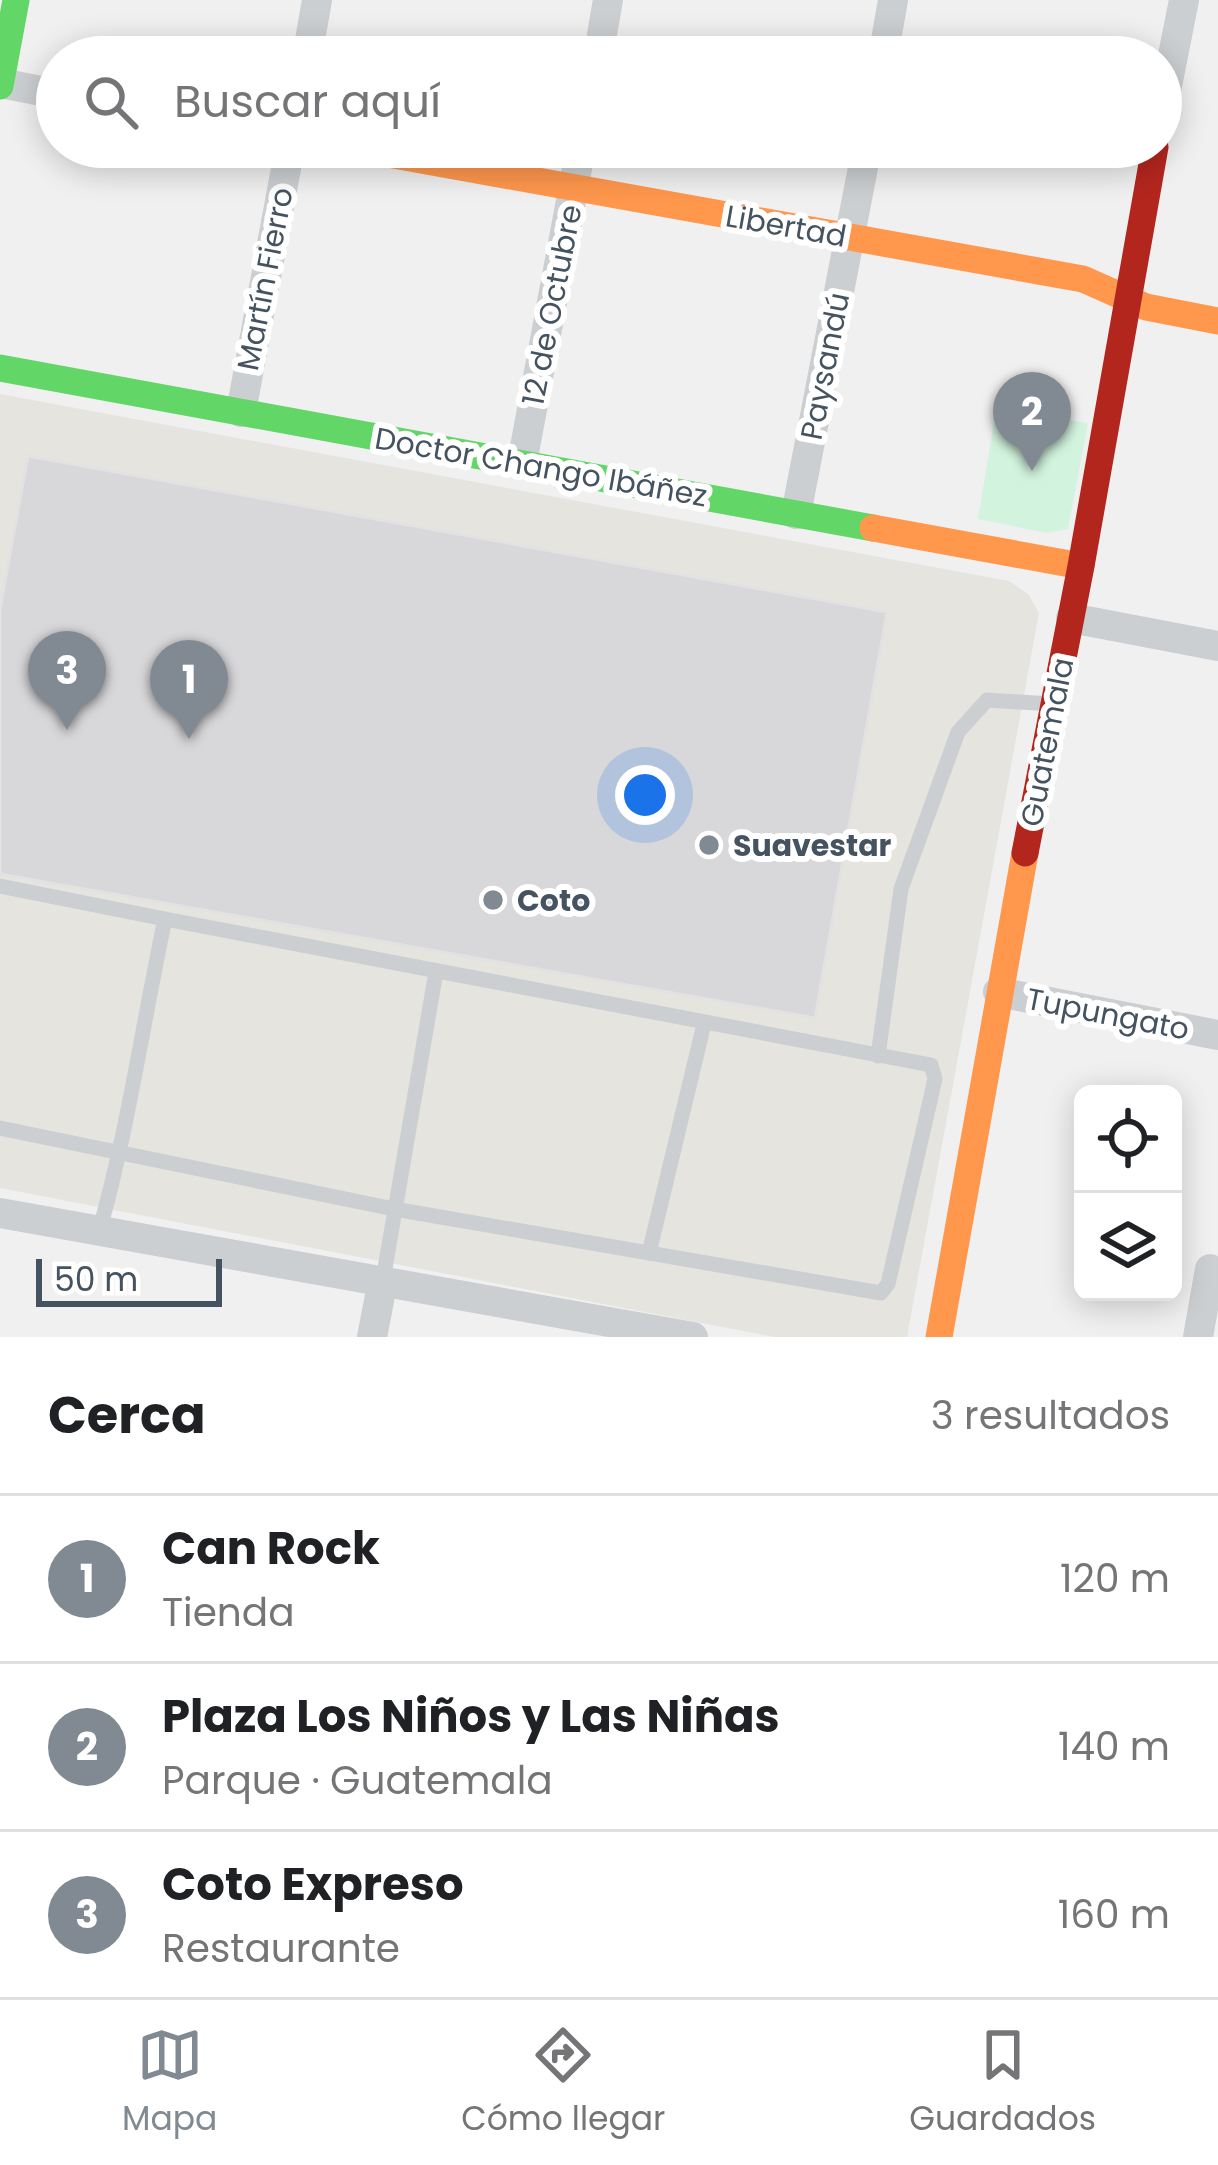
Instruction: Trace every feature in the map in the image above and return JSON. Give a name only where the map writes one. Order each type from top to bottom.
[{"type":"street","points":[[16,0],[0,84],[36,90]]},
{"type":"street","points":[[311,36],[317,0]]},
{"type":"street","points":[[602,36],[608,0]]},
{"type":"street","points":[[887,36],[893,0]]},
{"type":"street","points":[[1177,36],[1184,0]]},
{"type":"street","name":"Martín Fierro","points":[[241,412],[286,168]]},
{"type":"street","name":"Libertad","points":[[464,168],[1083,279],[1146,307],[1218,321]]},
{"type":"street","name":"12 de Octubre","points":[[523,464],[577,168]]},
{"type":"street","name":"Paysandú","points":[[796,514],[863,168]]},
{"type":"street","name":"Guatemala","points":[[939,1337],[1151,168]]},
{"type":"street","name":"Doctor Chango Ibáñez","points":[[0,368],[1081,566]]},
{"type":"street","points":[[1071,618],[1218,646]]},
{"type":"street","name":"Tupungato","points":[[998,992],[1218,1035]]},
{"type":"street","points":[[0,1213],[693,1337]]},
{"type":"street","points":[[1198,1337],[1210,1269]]},
{"type":"street","points":[[372,1337],[383,1280]]},
{"type":"lane","points":[[878,1056],[902,889],[958,732],[987,700],[1055,704]]},
{"type":"lane","points":[[0,886],[931,1065],[935,1079],[888,1285],[881,1293],[394,1209],[0,1128]]},
{"type":"lane","points":[[99,1232],[165,919]]},
{"type":"lane","points":[[383,1280],[436,972]]},
{"type":"lane","points":[[650,1253],[704,1024]]},
{"type":"shaded area","name":"Coto","points":[[0,394],[1009,581],[1029,595],[1039,613],[907,1337],[775,1337],[0,1188]]},
{"type":"green space","points":[[996,409],[1088,423],[1068,529],[1047,533],[978,519]]},
{"type":"building","points":[[28,456],[887,612],[815,1018],[0,874],[0,609]]},
{"type":"traffic: fast","points":[[0,86],[16,0]]},
{"type":"traffic: fast","points":[[0,368],[873,528]]},
{"type":"traffic: slow","points":[[466,168],[1083,279],[1146,307],[1218,321]]},
{"type":"traffic: slow","points":[[873,528],[1081,566]]},
{"type":"traffic: slow","points":[[939,1337],[1025,853]]},
{"type":"traffic: jam","points":[[1025,853],[1151,168]]},
{"type":"place","name":"Plaza Los Niños y Las Niñas","points":[[1032,471]]},
{"type":"place","name":"Coto Expreso","points":[[67,730]]},
{"type":"place","name":"Can Rock","points":[[189,739]]},
{"type":"place","name":"Suavestar","points":[[709,845]]},
{"type":"place","name":"Coto","points":[[493,900]]}]
